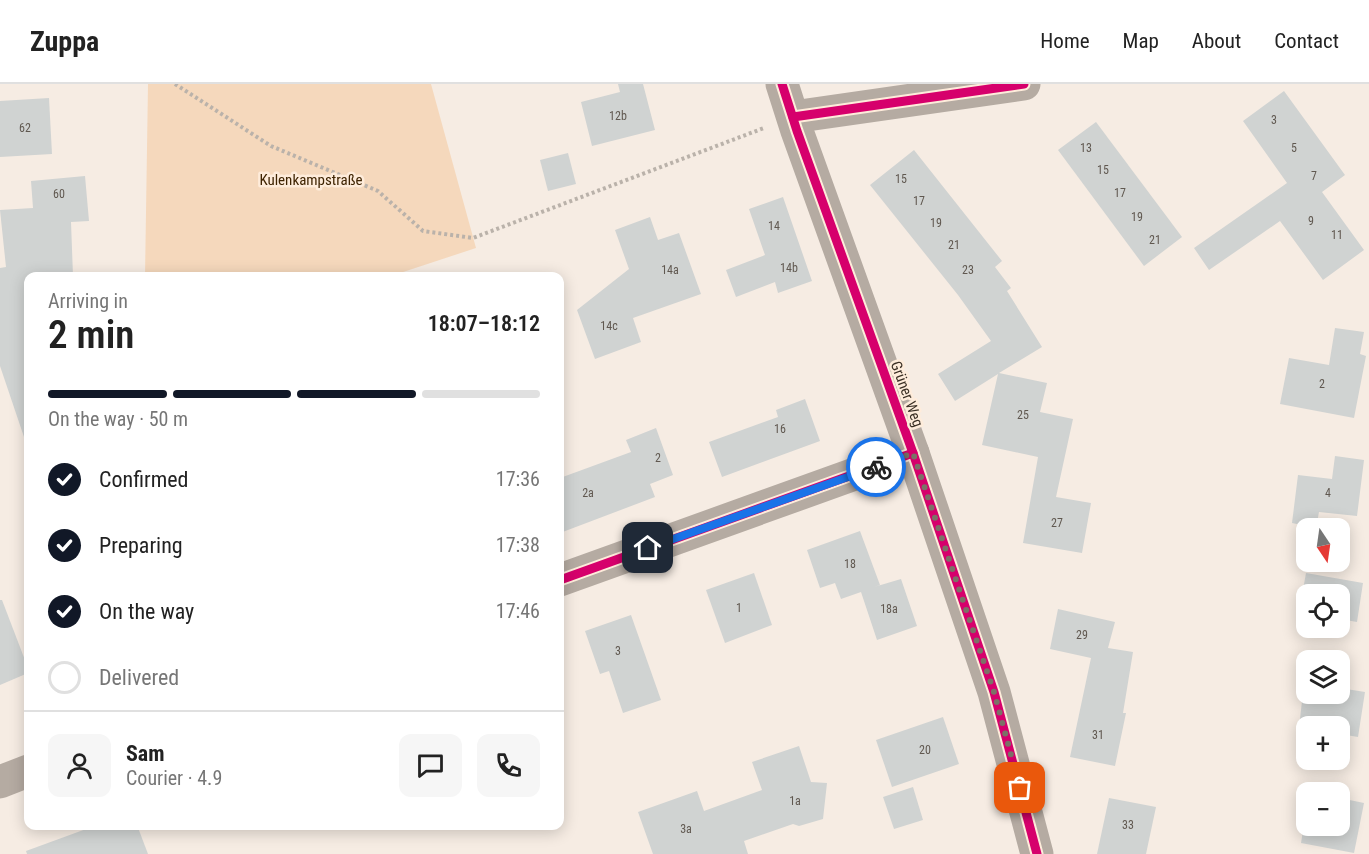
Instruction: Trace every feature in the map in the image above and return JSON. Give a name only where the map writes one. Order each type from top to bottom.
[{"type":"street","name":"Grüner Weg","points":[[782,84],[913,453],[994,692],[1037,854]]},
{"type":"street","points":[[793,117],[1024,84]]},
{"type":"street","points":[[564,579],[913,453]]},
{"type":"street","points":[[0,782],[24,773]]},
{"type":"path","points":[[175,84],[271,146],[378,191],[423,231],[473,238],[793,117]]},
{"type":"green space","name":"Kulenkampstraße","points":[[148,84],[431,84],[476,248],[403,272],[145,272]]},
{"type":"building","points":[[618,84],[643,84],[655,130],[592,146],[581,102],[620,92]]},
{"type":"building","points":[[1284,91],[1345,175],[1322,192],[1364,250],[1323,280],[1280,221],[1209,270],[1194,248],[1287,183],[1243,121]]},
{"type":"building","points":[[49,98],[52,154],[0,157],[0,101]]},
{"type":"building","points":[[1096,122],[1182,237],[1144,266],[1058,150]]},
{"type":"building","points":[[914,150],[1002,261],[995,267],[1011,288],[1007,291],[1042,347],[999,373],[1047,383],[1040,412],[1073,419],[1056,497],[1091,503],[1082,553],[1023,543],[1038,457],[982,445],[998,374],[955,401],[938,374],[991,341],[958,295],[870,185]]},
{"type":"building","points":[[568,153],[576,184],[548,191],[540,160]]},
{"type":"building","points":[[85,176],[89,221],[71,222],[73,272],[24,272],[24,437],[0,366],[0,268],[6,267],[0,210],[33,208],[31,181]]},
{"type":"building","points":[[783,197],[812,281],[778,293],[775,282],[736,297],[726,270],[765,255],[749,209]]},
{"type":"building","points":[[650,217],[658,240],[679,233],[701,294],[633,318],[641,342],[595,359],[577,310],[629,269],[615,230]]},
{"type":"building","points":[[1335,328],[1364,332],[1360,354],[1366,356],[1354,418],[1280,404],[1289,358],[1329,365]]},
{"type":"building","points":[[805,399],[820,441],[722,477],[709,442],[778,417],[776,410]]},
{"type":"building","points":[[656,428],[673,475],[650,484],[655,497],[564,531],[564,477],[631,452],[626,440]]},
{"type":"building","points":[[1335,456],[1364,460],[1357,516],[1319,512],[1318,518],[1296,518],[1296,524],[1292,523],[1298,475],[1332,479]]},
{"type":"building","points":[[860,531],[880,585],[874,587],[901,579],[917,626],[877,640],[861,592],[841,599],[835,583],[820,588],[807,550]]},
{"type":"building","points":[[754,573],[772,625],[725,643],[706,590]]},
{"type":"building","points":[[1306,573],[1363,583],[1357,622],[1350,621],[1350,584],[1304,584]]},
{"type":"building","points":[[0,600],[2,600],[24,658],[24,675],[0,685]]},
{"type":"building","points":[[1058,609],[1115,622],[1108,648],[1133,652],[1123,713],[1126,713],[1115,766],[1070,757],[1091,658],[1050,649]]},
{"type":"building","points":[[631,615],[661,700],[623,713],[609,671],[600,674],[585,631]]},
{"type":"building","points":[[1350,690],[1365,692],[1358,737],[1350,736],[1350,716],[1300,716],[1302,704],[1350,704]]},
{"type":"building","points":[[943,717],[959,764],[892,787],[876,740]]},
{"type":"building","points":[[799,746],[811,782],[827,783],[823,819],[799,826],[793,824],[744,841],[748,854],[653,854],[638,812],[697,791],[704,811],[762,790],[752,762]]},
{"type":"building","points":[[913,787],[923,820],[894,829],[883,797]]},
{"type":"building","points":[[1109,798],[1156,807],[1146,854],[1097,854]]},
{"type":"building","points":[[1350,800],[1364,803],[1354,853],[1301,843],[1302,836],[1350,836]]},
{"type":"building","points":[[83,830],[139,830],[148,854],[27,854],[26,851]]},
{"type":"cycle path","points":[[782,84],[913,453],[994,692],[1037,854]]},
{"type":"cycle path","points":[[793,117],[1024,84]]},
{"type":"cycle path","points":[[564,579],[913,453]]},
{"type":"way so far","points":[[876,467],[913,453],[994,692],[1020,788]]},
{"type":"route","points":[[648,548],[876,467]]}]
